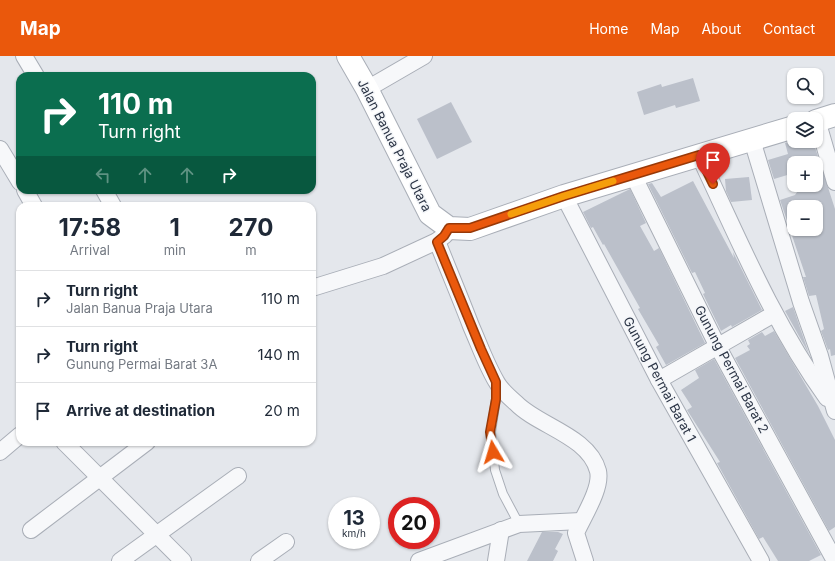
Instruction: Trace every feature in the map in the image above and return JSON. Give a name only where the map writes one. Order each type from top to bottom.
[{"type":"street","points":[[24,56],[34,72]]},
{"type":"street","name":"Jalan Banua Praja Utara","points":[[348,56],[367,89],[430,214],[443,235]]},
{"type":"street","points":[[367,89],[424,56]]},
{"type":"street","points":[[823,119],[835,182]]},
{"type":"street","points":[[316,287],[383,266],[443,235],[470,228],[564,196],[787,129]]},
{"type":"street","points":[[752,140],[801,302],[820,356],[834,408]]},
{"type":"street","points":[[0,149],[16,175]]},
{"type":"street","points":[[699,155],[774,314],[808,370],[834,408]]},
{"type":"street","name":"Gunung Permai Barat 2","points":[[633,175],[718,347],[835,561]]},
{"type":"street","name":"Gunung Permai Barat 1","points":[[564,196],[659,380],[761,561]]},
{"type":"street","points":[[443,235],[481,349],[496,382],[516,404],[529,414],[563,432],[576,442],[594,461],[598,472],[597,484],[576,533],[585,561]]},
{"type":"street","points":[[659,380],[774,314]]},
{"type":"street","points":[[0,452],[16,439]]},
{"type":"street","points":[[68,446],[182,561]]},
{"type":"street","points":[[31,530],[142,446]]},
{"type":"street","points":[[120,561],[238,476]]},
{"type":"street","points":[[420,561],[519,524],[581,521]]},
{"type":"street","points":[[496,561],[501,530]]},
{"type":"street","points":[[259,561],[286,542]]},
{"type":"lane","points":[[496,382],[496,399],[490,432],[495,470],[503,494],[519,524]]},
{"type":"building","points":[[693,78],[700,101],[676,108],[675,105],[644,115],[637,92],[661,84],[662,87]]},
{"type":"building","points":[[451,102],[472,142],[437,159],[417,119]]},
{"type":"building","points":[[787,142],[787,148],[815,148],[818,156],[787,156],[787,175],[774,179],[768,160],[788,154],[785,143]]},
{"type":"building","points":[[823,172],[835,209],[835,355],[831,356],[830,349],[828,350],[821,331],[824,329],[816,295],[809,296],[803,277],[806,277],[792,236],[823,236],[823,200],[787,200],[787,221],[780,200],[795,195],[797,192],[823,192]]},
{"type":"building","points":[[749,177],[752,200],[731,202],[726,191],[725,179]]},
{"type":"building","points":[[693,181],[734,258],[733,252],[762,310],[732,327],[731,325],[721,331],[703,294],[705,293],[695,272],[692,273],[648,184],[652,183],[661,197]]},
{"type":"building","points":[[630,189],[646,223],[640,226],[654,251],[659,248],[705,343],[666,365],[656,347],[659,345],[638,309],[640,308],[604,244],[603,245],[593,227],[591,228],[583,212]]},
{"type":"building","points":[[793,307],[809,354],[785,311]]},
{"type":"building","points":[[774,331],[818,406],[835,440],[835,527],[829,531],[735,358],[750,350],[747,346],[750,344],[748,340],[762,332],[765,336]]},
{"type":"building","points":[[714,359],[821,555],[809,561],[778,561],[763,537],[759,539],[717,463],[720,462],[687,410],[692,407],[681,390],[699,378],[695,370]]},
{"type":"building","points":[[542,532],[558,532],[563,534],[555,549],[558,551],[553,561],[527,561]]},
{"type":"slow traffic","points":[[511,214],[613,181]]},
{"type":"route","points":[[493,452],[490,432],[496,399],[496,382],[437,242],[444,236],[449,228],[470,228],[564,196],[699,155],[713,184]]}]
